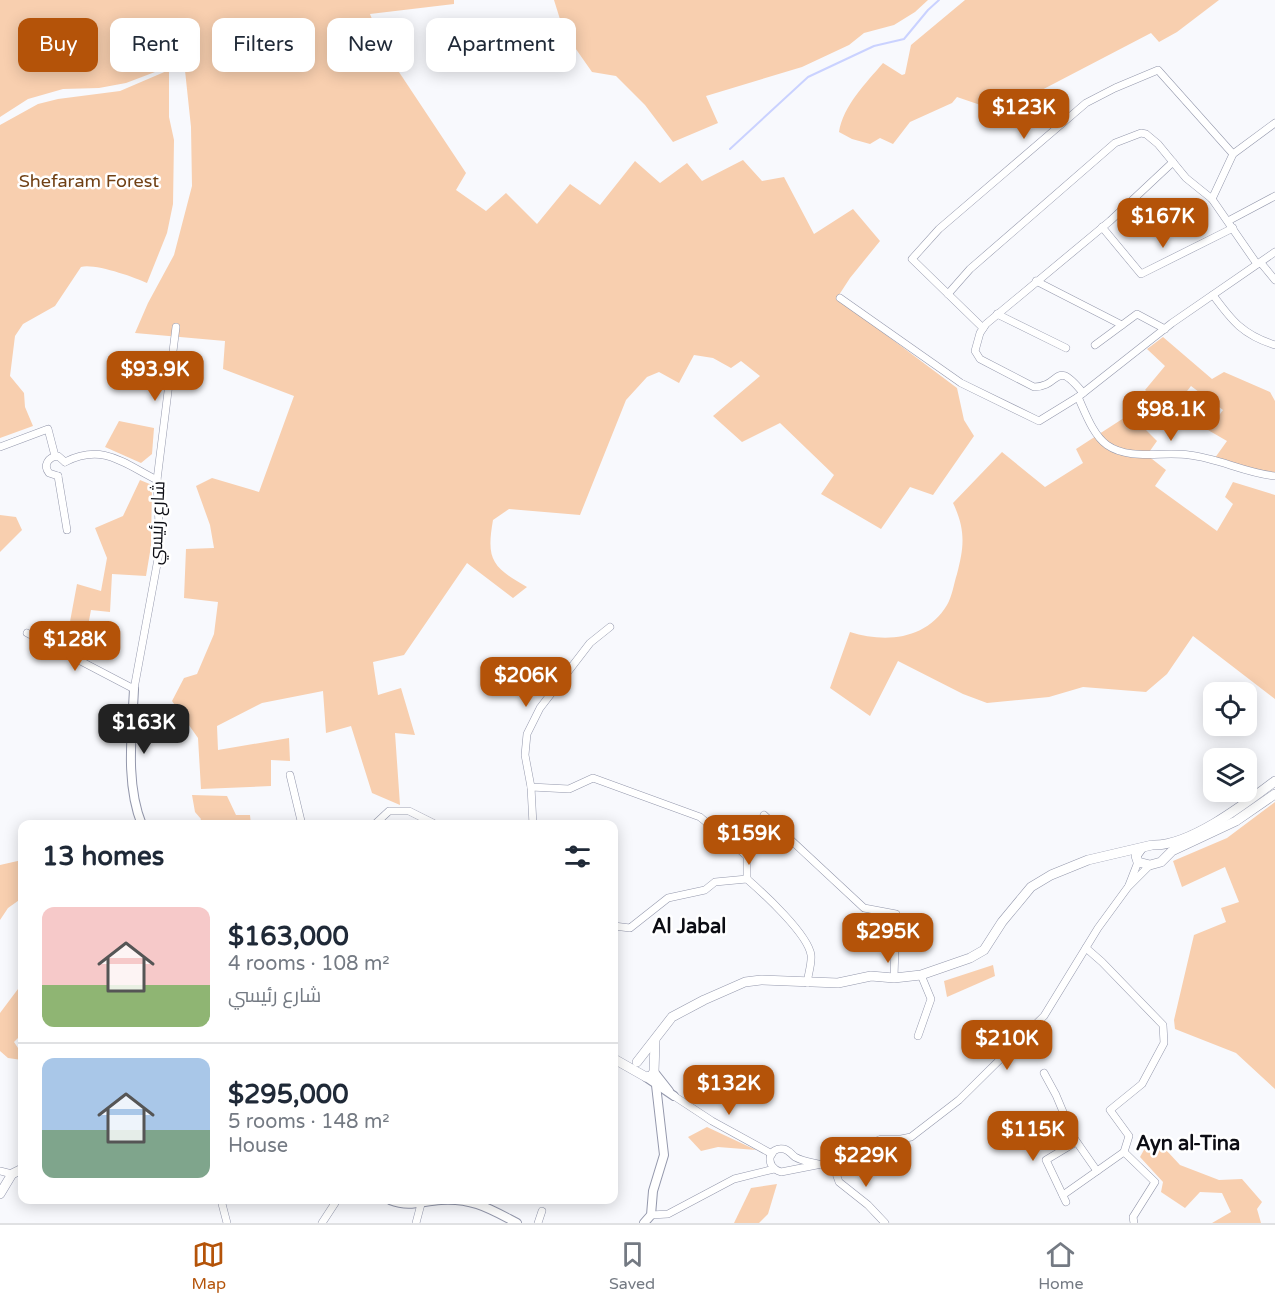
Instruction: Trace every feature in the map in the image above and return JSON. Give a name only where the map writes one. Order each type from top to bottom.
[{"type":"main road","points":[[638,1064],[672,1017],[745,982],[761,980],[838,983],[871,976],[894,978],[921,975],[970,958],[983,951],[1002,922],[1031,887],[1051,875],[1078,864],[1182,839],[1241,808],[1275,782]]},
{"type":"main road","points":[[1112,855],[1137,860],[1150,866],[1161,862],[1172,851],[1236,821],[1275,794]]},
{"type":"main road","points":[[1160,846],[1164,852],[1163,859]]},
{"type":"main road","points":[[1137,860],[1141,849]]},
{"type":"main road","points":[[651,1072],[656,1039]]},
{"type":"main road","points":[[618,1061],[638,1064],[651,1072]]},
{"type":"main road","points":[[638,1064],[646,1061],[651,1072]]},
{"type":"main road","points":[[0,1194],[12,1174],[18,1171]]},
{"type":"street","points":[[983,328],[912,259],[939,228],[1086,103],[1158,70],[1233,154]]},
{"type":"street","points":[[1212,199],[1233,154],[1275,124]]},
{"type":"street","points":[[948,294],[970,269],[1115,143],[1132,135],[1146,134],[1158,144],[1193,185],[1212,199],[1259,263],[1275,280]]},
{"type":"street","points":[[1173,162],[1101,228],[997,314],[983,328],[975,351],[980,359],[1034,387],[1043,386],[1055,376],[1065,375],[1073,381],[1101,440],[1114,449],[1140,455],[1191,455],[1250,473],[1275,476]]},
{"type":"street","points":[[1101,228],[1141,274],[1230,225],[1275,196]]},
{"type":"street","points":[[840,298],[961,383],[1039,421],[1080,395],[1165,329],[1275,252]]},
{"type":"street","points":[[1036,280],[1122,325]]},
{"type":"street","points":[[1213,295],[1233,322],[1243,331],[1275,345]]},
{"type":"street","points":[[997,314],[1066,348]]},
{"type":"street","points":[[1095,345],[1137,314],[1165,329]]},
{"type":"street","name":"شارع رئيسي","points":[[140,820],[130,760],[134,689],[160,548],[157,480],[176,327]]},
{"type":"street","points":[[0,447],[48,429],[55,456]]},
{"type":"street","points":[[65,462],[79,455],[94,453],[109,456],[157,480]]},
{"type":"street","points":[[55,456],[65,462]]},
{"type":"street","points":[[55,456],[47,461],[46,468],[49,473],[58,476]]},
{"type":"street","points":[[58,476],[63,472],[65,462]]},
{"type":"street","points":[[58,476],[67,530]]},
{"type":"street","points":[[533,820],[531,787],[525,755],[527,734],[540,708],[590,643],[610,627]]},
{"type":"street","points":[[27,633],[134,689]]},
{"type":"street","points":[[290,775],[301,820]]},
{"type":"street","points":[[531,787],[569,789],[594,778],[700,816],[747,856],[747,879],[784,914],[807,946],[811,955],[807,983]]},
{"type":"street","points":[[379,820],[389,811],[409,811],[427,820]]},
{"type":"street","points":[[764,815],[864,908],[896,914],[894,978]]},
{"type":"street","points":[[1128,887],[1137,860]]},
{"type":"street","points":[[651,1215],[668,1214],[734,1179],[774,1169],[781,1172],[832,1162],[881,1139],[911,1137],[959,1100],[1044,1016],[1098,928],[1128,887],[1150,866]]},
{"type":"street","points":[[618,926],[630,928],[668,897],[705,890],[715,882],[747,879]]},
{"type":"street","points":[[1063,1195],[1124,1152],[1129,1136],[1110,1110],[1142,1084],[1164,1043],[1163,1025],[1086,948]]},
{"type":"street","points":[[918,1036],[931,999],[921,975]]},
{"type":"street","points":[[644,1223],[651,1215],[653,1191],[664,1155],[656,1085],[651,1072]]},
{"type":"street","points":[[651,1072],[674,1096]]},
{"type":"street","points":[[1044,1073],[1077,1142],[1097,1170]]},
{"type":"street","points":[[656,1085],[711,1121],[772,1154]]},
{"type":"street","points":[[1066,1202],[1046,1160],[1077,1142]]},
{"type":"street","points":[[774,1169],[770,1161],[772,1154],[775,1150],[782,1148],[793,1156],[818,1164]]},
{"type":"street","points":[[1124,1152],[1155,1182],[1133,1217],[1134,1223]]},
{"type":"street","points":[[787,1170],[792,1165],[793,1156]]},
{"type":"street","points":[[832,1162],[839,1182],[868,1205],[885,1223]]},
{"type":"street","points":[[0,1171],[12,1174]]},
{"type":"street","points":[[222,1204],[227,1223]]},
{"type":"street","points":[[322,1223],[334,1204]]},
{"type":"street","points":[[416,1223],[419,1204]]},
{"type":"street","points":[[484,1204],[517,1223]]},
{"type":"street","points":[[538,1223],[542,1211]]},
{"type":"green space","points":[[0,0],[454,0],[454,4],[370,14],[372,18],[327,18],[327,72],[399,72],[466,173],[456,190],[486,211],[506,193],[537,224],[570,184],[600,205],[635,161],[660,183],[687,163],[702,181],[743,160],[762,181],[784,177],[814,234],[853,209],[880,241],[837,298],[957,388],[964,420],[974,436],[933,495],[910,487],[881,529],[821,494],[834,475],[780,423],[742,442],[713,416],[760,376],[741,361],[731,368],[713,358],[694,355],[679,383],[659,372],[647,377],[626,400],[580,515],[509,509],[493,520],[490,545],[494,561],[506,574],[527,587],[513,598],[467,563],[404,655],[373,662],[378,695],[401,688],[415,735],[395,733],[400,805],[372,793],[351,726],[326,733],[323,691],[262,703],[217,726],[218,750],[289,738],[290,761],[271,760],[271,786],[201,789],[198,738],[172,701],[184,678],[197,674],[214,634],[218,602],[184,598],[186,549],[214,548],[210,525],[196,486],[212,478],[259,492],[294,396],[223,369],[225,341],[135,333],[174,255],[192,186],[191,127],[185,72],[200,72],[200,18],[110,18],[110,72],[155,72],[126,83],[99,88],[63,89],[28,99],[0,117]]},
{"type":"green space","points":[[554,0],[928,0],[915,12],[894,25],[864,33],[849,45],[802,67],[706,96],[718,123],[673,142],[645,105],[616,76],[592,72],[576,49],[576,18],[560,18]]},
{"type":"green space","points":[[965,0],[1219,0],[1177,32],[1159,42],[1151,33],[1034,94],[995,110],[957,97],[952,103],[910,122],[893,144],[880,138],[870,144],[852,139],[839,132],[850,104],[883,63],[902,75],[905,74],[911,45]]},
{"type":"green space","name":"Shefaram Forest","points":[[169,72],[169,117],[174,140],[173,204],[167,233],[147,283],[104,269],[81,267],[55,306],[23,324],[15,336],[10,376],[24,393],[25,407],[33,426],[0,438],[0,125],[38,104],[58,99],[120,91]]},
{"type":"green space","points":[[1163,337],[1212,379],[1224,372],[1270,392],[1275,401],[1275,475],[1212,462],[1227,441],[1208,430],[1223,410],[1191,386],[1172,410],[1145,390],[1165,366],[1147,349]]},
{"type":"green space","points":[[1130,414],[1157,441],[1147,455],[1166,470],[1155,486],[1217,531],[1233,504],[1225,497],[1233,482],[1275,495],[1275,699],[1257,685],[1257,682],[1253,682],[1193,636],[1167,674],[1146,692],[1083,687],[1049,697],[987,703],[963,694],[898,661],[870,716],[830,688],[850,632],[877,637],[904,636],[928,626],[947,605],[952,594],[962,547],[962,530],[953,503],[1002,452],[1045,487],[1083,463],[1076,449]]},
{"type":"green space","points":[[119,421],[154,428],[152,454],[141,463],[105,447]]},
{"type":"green space","points":[[140,480],[152,485],[151,546],[146,576],[112,574],[110,612],[91,610],[86,636],[69,627],[77,584],[101,591],[107,558],[95,528],[123,516]]},
{"type":"green space","points":[[0,515],[16,517],[22,530],[0,552]]},
{"type":"green space","points":[[192,795],[227,796],[236,815],[250,815],[250,820],[200,820],[195,812]]},
{"type":"green space","points":[[1275,802],[1275,1089],[1236,1053],[1175,1029],[1174,1020],[1194,935],[1226,922],[1221,908],[1239,902],[1225,867],[1182,887],[1173,861],[1227,838]]},
{"type":"green space","points":[[18,861],[18,901],[8,908],[0,920],[0,865]]},
{"type":"green space","points":[[993,965],[995,976],[947,997],[944,981]]},
{"type":"green space","points":[[18,989],[18,1038],[14,1042],[18,1048],[18,1059],[8,1058],[0,1051],[0,1013]]},
{"type":"green space","points":[[707,1127],[756,1150],[718,1147],[701,1151],[688,1137]]},
{"type":"green space","points":[[1145,1148],[1167,1151],[1180,1165],[1219,1180],[1242,1179],[1262,1202],[1257,1209],[1261,1223],[1212,1223],[1231,1212],[1222,1193],[1200,1192],[1185,1208],[1161,1192],[1163,1182],[1140,1157]]},
{"type":"green space","points":[[777,1184],[768,1214],[759,1223],[734,1223],[751,1188]]},
{"type":"waterway","points":[[730,149],[808,77],[874,46],[904,39],[939,0]]},
{"type":"district","name":"Al Jabal","points":[[689,927]]},
{"type":"district","name":"Ayn al-Tina","points":[[1188,1144]]}]
